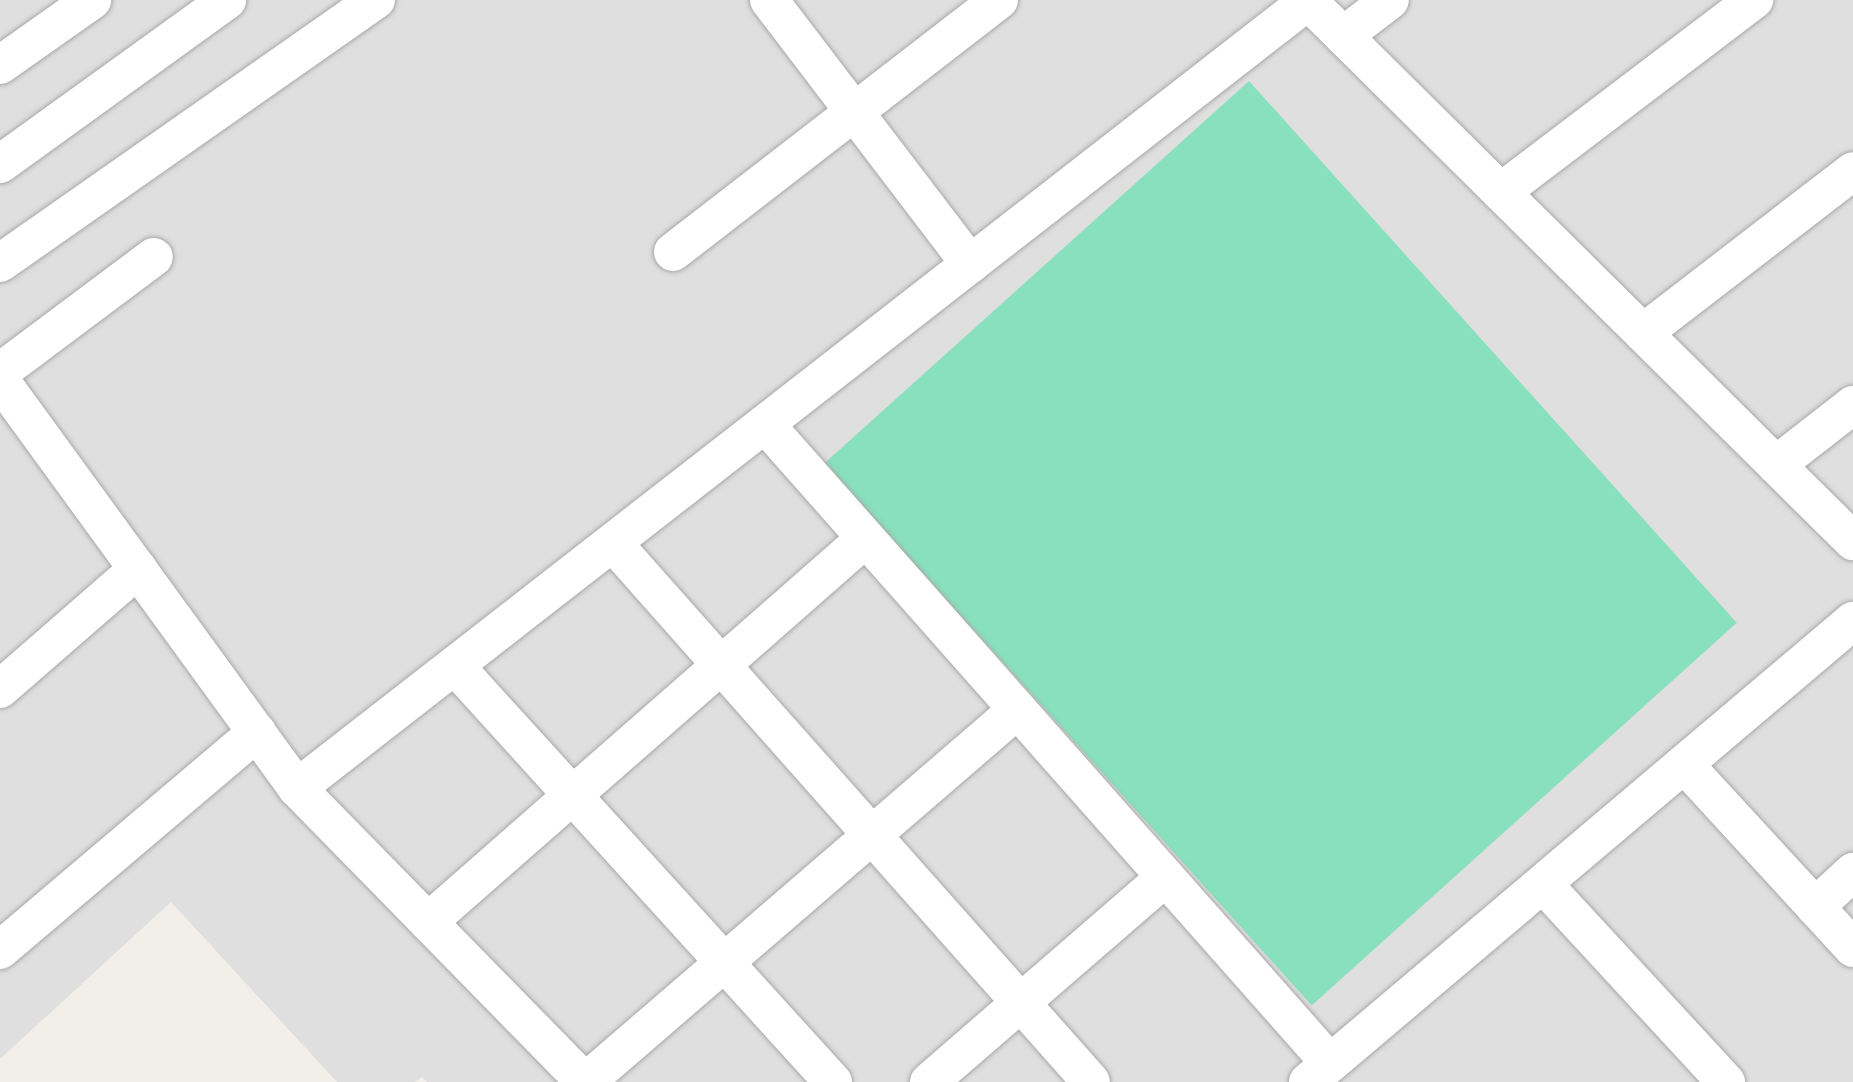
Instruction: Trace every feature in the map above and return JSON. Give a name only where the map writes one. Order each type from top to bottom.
[{"type":"street","points":[[0,65],[92,0]]},
{"type":"street","points":[[0,164],[227,0]]},
{"type":"street","points":[[0,263],[376,0]]},
{"type":"street","points":[[769,0],[970,264]]},
{"type":"street","points":[[673,252],[999,0]]},
{"type":"street","points":[[1343,36],[1390,0]]},
{"type":"street","points":[[1501,192],[1754,0]]},
{"type":"street","points":[[297,788],[1308,1],[1853,541]]},
{"type":"street","points":[[1643,333],[1853,171]]},
{"type":"street","points":[[153,257],[1,382],[297,788],[428,922],[590,1078],[1017,710]]},
{"type":"street","points":[[1776,465],[1853,405]]},
{"type":"street","points":[[765,424],[1166,877],[1319,1073],[1853,621]]},
{"type":"street","points":[[428,922],[866,538]]},
{"type":"street","points":[[613,543],[1091,1082]]},
{"type":"street","points":[[0,689],[138,569]]},
{"type":"street","points":[[455,666],[832,1082]]},
{"type":"street","points":[[0,950],[257,732]]},
{"type":"street","points":[[1684,764],[1853,948]]},
{"type":"street","points":[[1815,907],[1853,872]]},
{"type":"street","points":[[929,1082],[1166,877]]},
{"type":"street","points":[[1543,884],[1727,1082]]},
{"type":"shaded area","points":[[0,0],[1853,0],[1853,1082],[427,1082],[422,1077],[415,1082],[337,1082],[171,902],[0,1059]]},
{"type":"green space","points":[[1249,81],[1737,623],[1312,1005],[824,464]]}]
